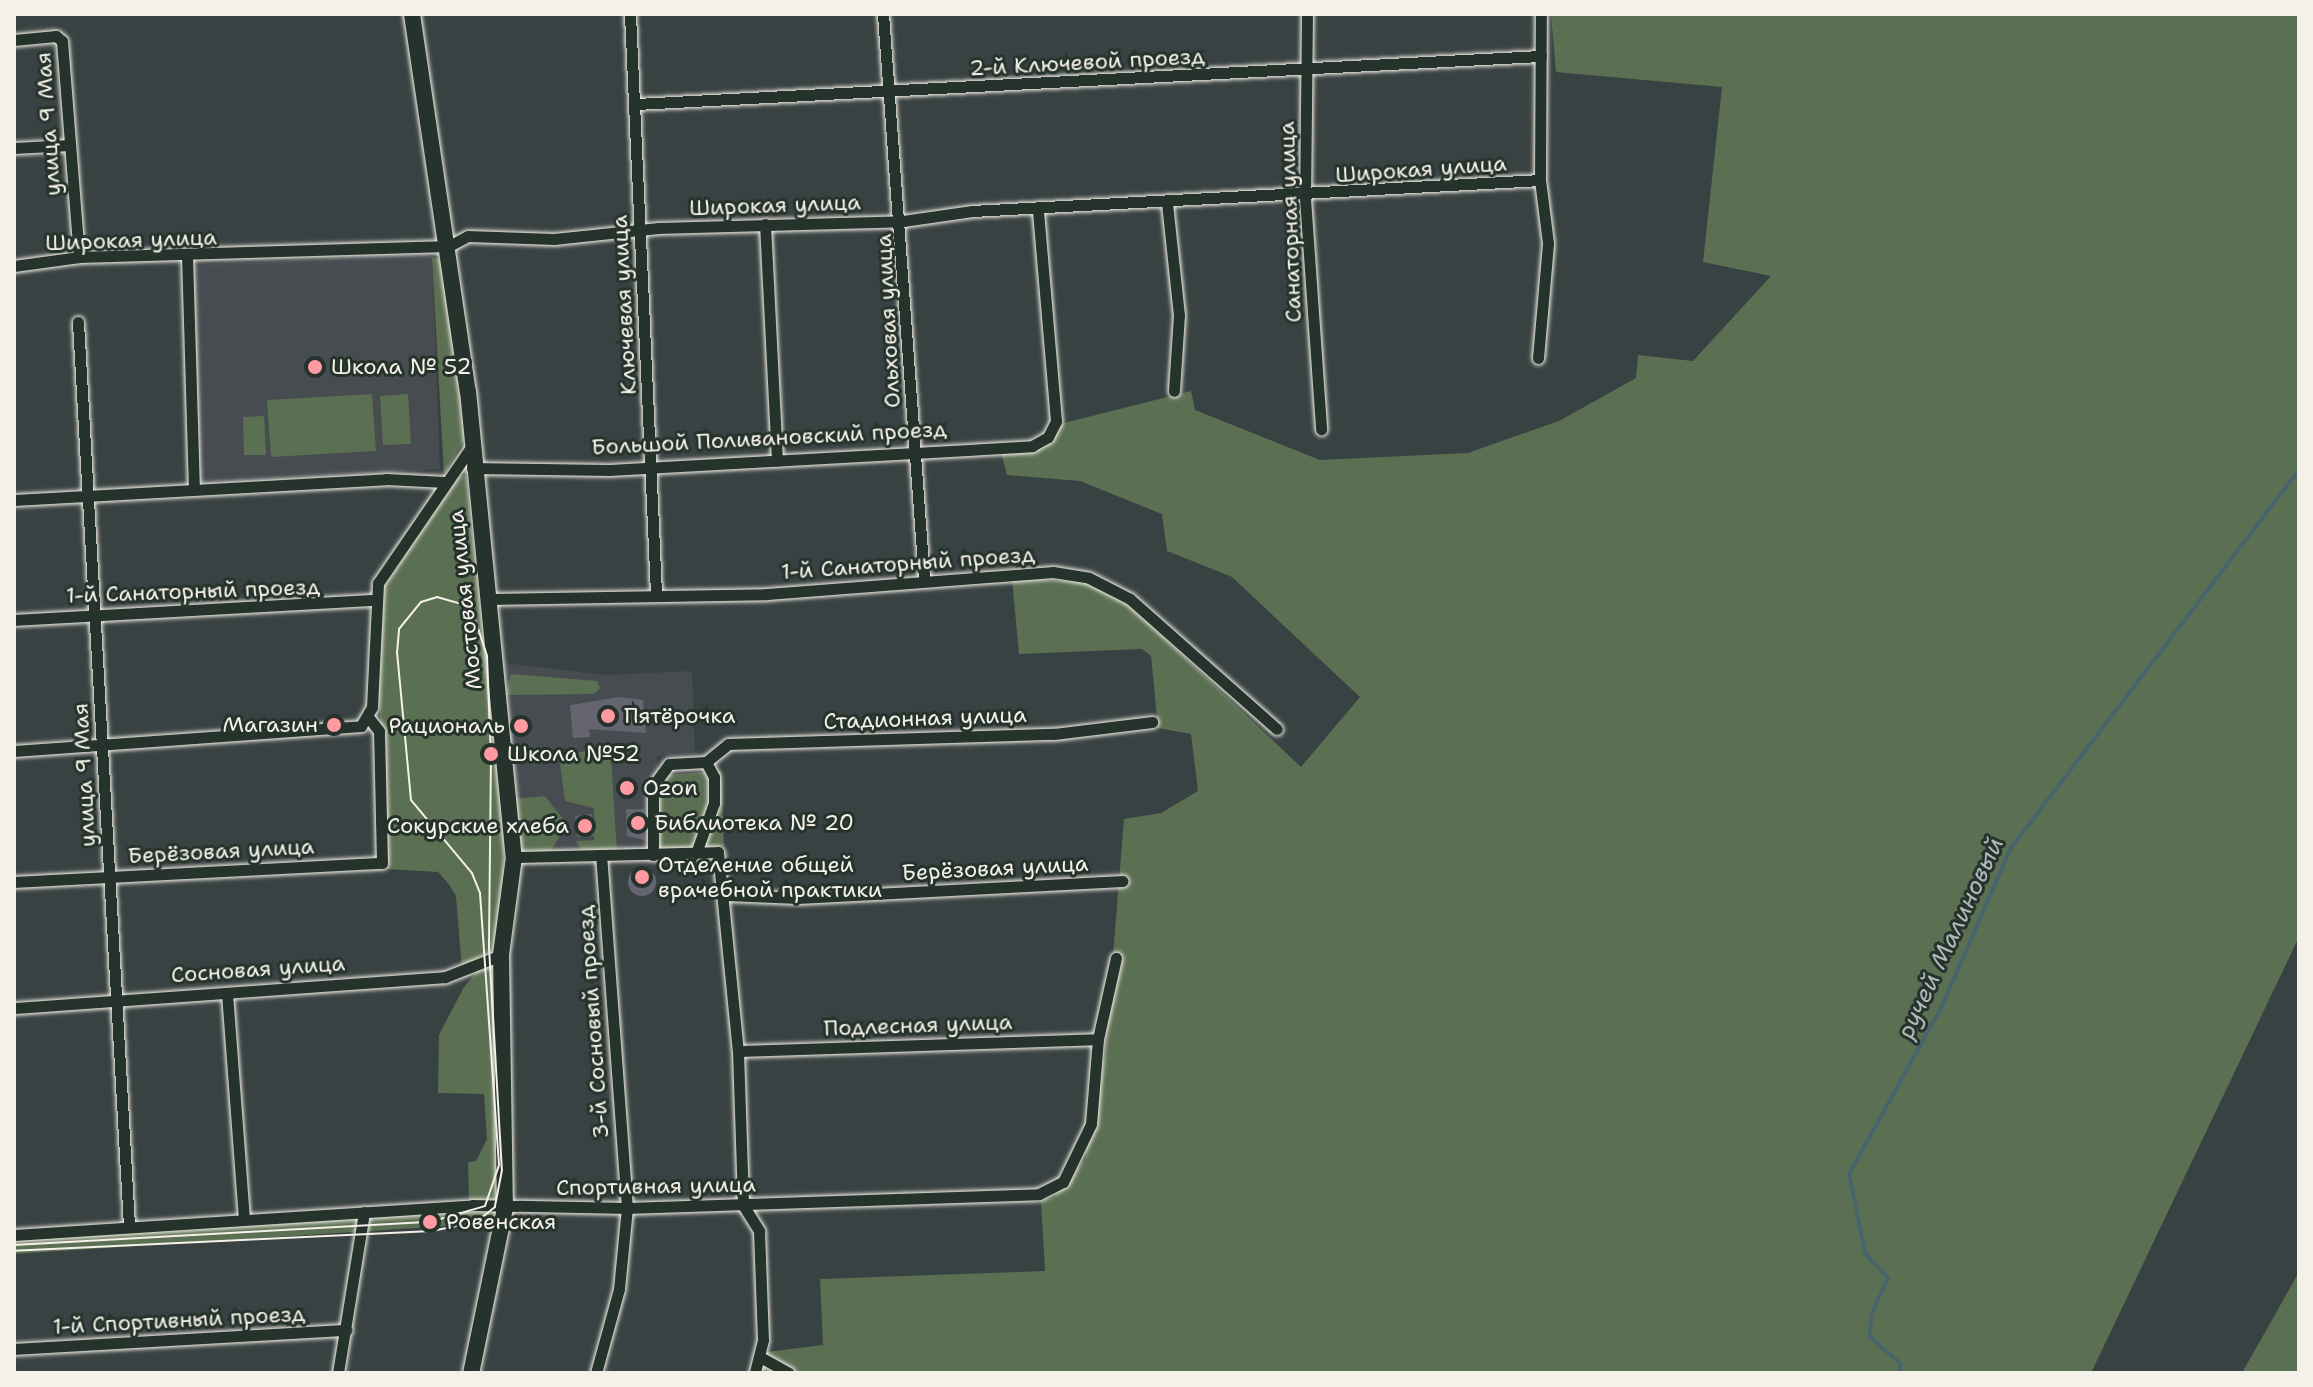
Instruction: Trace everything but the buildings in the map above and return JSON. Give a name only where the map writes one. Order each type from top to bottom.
[{"type":"street","name":"Мостовая улица","points":[[412,14],[449,246],[489,599],[514,857],[501,955],[505,1208],[471,1373]]},
{"type":"street","name":"Ключевая улица","points":[[630,14],[656,593]]},
{"type":"street","name":"Ольховая улица","points":[[883,14],[894,94],[924,579]]},
{"type":"street","name":"Санаторная улица","points":[[1307,14],[1303,71],[1305,198],[1321,429]]},
{"type":"street","points":[[1538,358],[1548,243],[1540,180],[1541,14]]},
{"type":"street","name":"улица 9 Мая","points":[[15,39],[59,37],[79,257]]},
{"type":"street","name":"2-й Ключевой проезд","points":[[636,104],[894,94],[1541,56]]},
{"type":"street","points":[[14,148],[70,145]]},
{"type":"street","name":"Широкая улица","points":[[14,266],[79,257],[449,246],[468,236],[554,239],[765,224],[903,221],[972,211],[1038,212],[1305,198],[1540,180]]},
{"type":"street","points":[[1167,203],[1179,315],[1174,391]]},
{"type":"street","name":"Большой Поливановский проезд","points":[[472,468],[649,468],[1032,446],[1048,437],[1056,421],[1038,212]]},
{"type":"street","points":[[765,224],[777,461]]},
{"type":"street","points":[[187,255],[194,489]]},
{"type":"street","name":"улица 9 Мая","points":[[78,322],[87,495],[106,746],[129,1227]]},
{"type":"street","points":[[14,751],[334,731],[370,712],[374,600],[387,563],[471,447]]},
{"type":"street","points":[[14,500],[386,479],[445,482]]},
{"type":"street","name":"1-й Санаторный проезд","points":[[489,599],[613,600],[656,593],[767,594],[924,579],[1053,572],[1089,578],[1130,599],[1277,729]]},
{"type":"street","name":"1-й Санаторный проезд","points":[[14,620],[374,600]]},
{"type":"street","name":"Берёзовая улица","points":[[14,882],[382,863],[379,731],[370,712]]},
{"type":"street","name":"Стадионная улица","points":[[706,762],[728,744],[1054,734],[1152,722]]},
{"type":"street","points":[[653,855],[653,786],[669,764],[706,762],[714,777],[714,803],[696,853]]},
{"type":"street","points":[[514,857],[718,852],[726,895],[738,1051],[743,1205],[759,1231],[762,1358],[755,1373]]},
{"type":"street","name":"3-й Сосновый проезд","points":[[596,1373],[619,1289],[627,1208],[601,856]]},
{"type":"street","name":"Берёзовая улица","points":[[726,895],[798,898],[1123,881]]},
{"type":"street","name":"Сосновая улица","points":[[14,1008],[445,977],[501,955]]},
{"type":"street","name":"Спортивная улица","points":[[14,1235],[129,1227],[175,1228],[244,1217],[505,1208],[743,1205],[1052,1191],[1080,1158],[1091,1124],[1098,1039],[1116,958]]},
{"type":"street","points":[[227,993],[244,1217]]},
{"type":"street","name":"Подлесная улица","points":[[738,1051],[1098,1039]]},
{"type":"street","points":[[338,1373],[364,1212]]},
{"type":"street","name":"1-й Спортивный проезд","points":[[14,1349],[346,1330]]},
{"type":"street","points":[[762,1358],[789,1373]]},
{"type":"shaded area","name":"Школа № 52","points":[[423,254],[432,257],[440,469],[199,482],[191,265]]},
{"type":"shaded area","points":[[504,663],[606,675],[692,671],[695,754],[657,756],[660,850],[528,855],[517,842]]},
{"type":"green space","points":[[1551,14],[2299,14],[2299,937],[2091,1373],[759,1373],[767,1352],[823,1345],[820,1279],[1045,1271],[1041,1201],[1054,1197],[1085,1160],[1105,1055],[1124,819],[1161,813],[1198,791],[1191,734],[1158,728],[1151,656],[1142,649],[1019,654],[1012,579],[1087,582],[1124,600],[1301,767],[1360,697],[1232,577],[1167,551],[1162,514],[1080,481],[1007,475],[1000,448],[1033,448],[1056,425],[1191,391],[1195,410],[1320,460],[1468,453],[1559,421],[1636,378],[1638,355],[1693,361],[1771,276],[1703,262],[1722,87],[1556,72]]},
{"type":"green space","points":[[432,257],[442,260],[465,438],[444,474]]},
{"type":"green space","points":[[372,394],[376,451],[271,457],[267,400]]},
{"type":"green space","points":[[408,394],[411,444],[383,445],[380,396]]},
{"type":"green space","points":[[264,416],[266,455],[244,455],[243,417]]},
{"type":"green space","points":[[466,475],[504,836],[503,902],[494,948],[462,970],[456,896],[448,883],[438,872],[387,869],[378,673],[384,587],[457,478]]},
{"type":"green space","points":[[511,674],[597,681],[600,688],[594,694],[506,695]]},
{"type":"green space","points":[[602,748],[611,758],[617,852],[583,853],[576,841],[594,840],[594,808],[565,801],[559,756]]},
{"type":"green space","points":[[721,771],[724,846],[660,850],[657,785],[666,775]]},
{"type":"green space","points":[[545,796],[564,820],[560,836],[549,854],[528,855],[521,851],[514,799]]},
{"type":"green space","points":[[494,964],[499,1195],[495,1201],[469,1201],[468,1162],[476,1161],[487,1139],[484,1094],[438,1093],[439,1035],[464,987],[480,968]]},
{"type":"green space","points":[[473,1207],[489,1209],[492,1223],[14,1254],[14,1240]]},
{"type":"green space","points":[[2299,1272],[2299,1373],[2242,1373]]},
{"type":"waterway","name":"ручей Малиновый","points":[[1898,1373],[1901,1364],[1870,1337],[1871,1315],[1888,1278],[1865,1253],[1849,1174],[1941,1008],[2011,848],[2299,470]]},
{"type":"tram line","points":[[14,1245],[430,1222],[485,1206],[499,1165],[480,893],[472,873],[411,800],[397,653],[399,629],[421,602],[437,597],[471,607],[487,656],[491,754],[489,947],[502,1170],[495,1207],[476,1222],[432,1231],[14,1251]]},
{"type":"place","name":"Школа № 52","points":[[315,367]]},
{"type":"place","name":"Пятёрочка","points":[[608,716]]},
{"type":"place","name":"Магазин","points":[[334,725]]},
{"type":"place","name":"Рациональ","points":[[521,726]]},
{"type":"place","name":"Школа №52","points":[[491,754]]},
{"type":"place","name":"Ozon","points":[[627,788]]},
{"type":"place","name":"Библиотека № 20","points":[[638,823]]},
{"type":"place","name":"Сокурские хлеба","points":[[585,826]]},
{"type":"place","name":"Отделение общей врачебной практики","points":[[642,877]]},
{"type":"place","name":"Ровенская","points":[[430,1222]]}]
